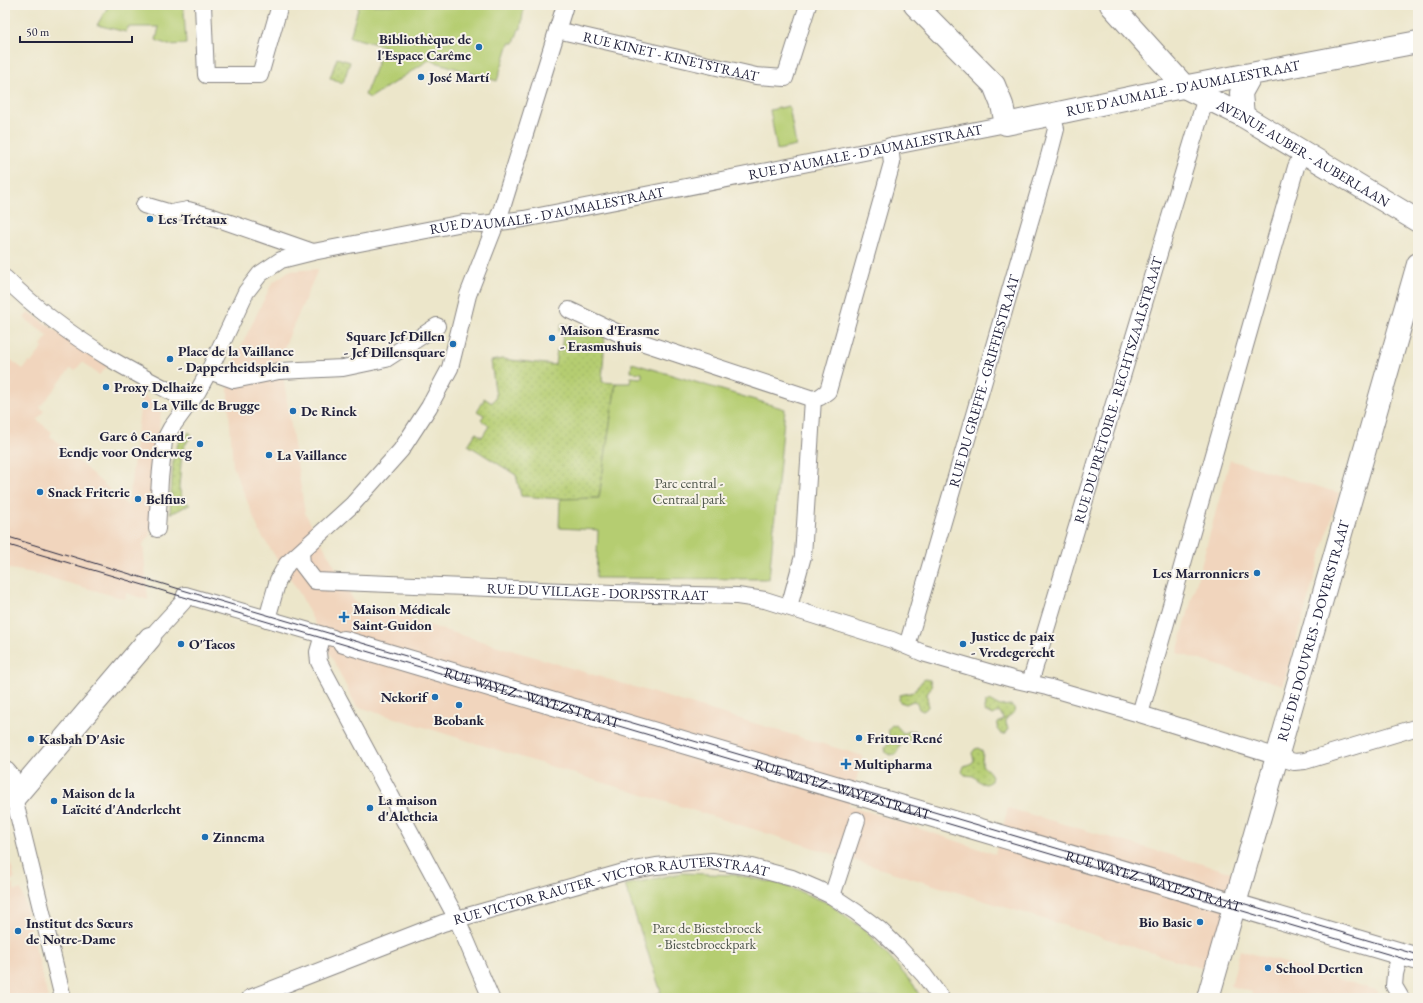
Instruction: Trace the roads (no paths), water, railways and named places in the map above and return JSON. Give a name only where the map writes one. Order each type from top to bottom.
[{"type":"street","points":[[203,5],[206,75],[260,75],[280,5]]},
{"type":"street","points":[[10,803],[150,638],[183,602],[185,595],[267,619],[278,580],[287,564],[352,505],[401,450],[429,407],[450,368],[468,295],[502,208],[565,5]]},
{"type":"street","name":"RUE KINET - KINETSTRAAT","points":[[557,30],[756,76],[785,78],[808,5]]},
{"type":"street","points":[[915,5],[994,85],[1002,105],[1006,124]]},
{"type":"street","points":[[1111,5],[1186,88]]},
{"type":"street","name":"RUE D'AUMALE - D'AUMALESTRAAT","points":[[312,252],[463,223],[482,224],[524,219],[1006,124],[1162,91],[1186,88],[1418,42]]},
{"type":"street","points":[[1243,116],[1242,93],[1251,75]]},
{"type":"street","name":"AVENUE AUBER - AUBERLAAN","points":[[1186,88],[1243,116],[1418,221]]},
{"type":"street","name":"RUE DU PRÉTOIRE - RECHTSZAALSTRAAT","points":[[1030,683],[1206,97]]},
{"type":"street","name":"RUE DU GREFFE - GRIFFIESTRAAT","points":[[907,646],[1049,156],[1056,129],[1052,114]]},
{"type":"street","points":[[569,310],[629,338],[813,400],[820,397],[828,391],[892,163],[890,146]]},
{"type":"street","points":[[1140,714],[1296,167],[1303,152]]},
{"type":"street","points":[[144,205],[171,213],[188,210],[210,216],[312,252]]},
{"type":"street","points":[[157,529],[164,441],[171,428],[198,391],[246,292],[260,274],[281,260],[312,252]]},
{"type":"street","name":"RUE DE DOUVRES - DOVERSTRAAT","points":[[1208,998],[1418,264]]},
{"type":"street","points":[[5,278],[43,313],[85,343],[110,359],[190,402]]},
{"type":"street","points":[[209,371],[234,380],[279,371],[343,368],[386,359],[437,326]]},
{"type":"street","points":[[789,607],[803,556],[813,400]]},
{"type":"street","name":"RUE DU VILLAGE - DORPSSTRAAT","points":[[301,552],[302,564],[315,581],[613,593],[736,596],[765,600],[907,646],[923,653],[1140,714],[1294,762],[1305,761],[1418,727]]},
{"type":"street","name":"RUE WAYEZ - WAYEZSTRAAT","points":[[267,619],[1409,957]]},
{"type":"street","points":[[323,635],[318,652],[319,662],[458,919],[491,998]]},
{"type":"street","points":[[5,772],[10,779],[10,803],[63,998]]},
{"type":"street","points":[[832,896],[857,820]]},
{"type":"street","name":"RUE VICTOR RAUTER - VICTOR RAUTERSTRAAT","points":[[250,998],[443,923],[624,872],[656,866],[712,861],[751,867],[792,878],[832,896],[880,930],[924,975],[941,998]]},
{"type":"street","points":[[1401,998],[1394,986],[1394,974],[1409,957]]},
{"type":"tram line","points":[[5,536],[186,591],[1418,955]]},
{"type":"tram line","points":[[5,544],[1418,963]]},
{"type":"place","name":"Bibliothèque de l'Espace Carême","points":[[479,47]]},
{"type":"place","name":"José Martí","points":[[421,77]]},
{"type":"place","name":"Les Trétaux","points":[[150,219]]},
{"type":"place","name":"Maison d'Erasme - Erasmushuis","points":[[552,338]]},
{"type":"place","name":"Square Jef Dillen - Jef Dillensquare","points":[[453,344]]},
{"type":"place","name":"Place de la Vaillance - Dapperheidsplein","points":[[170,359]]},
{"type":"place","name":"Proxy Delhaize","points":[[106,387]]},
{"type":"place","name":"La Ville de Brugge","points":[[145,405]]},
{"type":"place","name":"De Rinck","points":[[293,411]]},
{"type":"place","name":"Gare ô Canard - Eendje voor Onderweg","points":[[200,444]]},
{"type":"place","name":"La Vaillance","points":[[269,455]]},
{"type":"place","name":"Snack Friterie","points":[[40,492]]},
{"type":"place","name":"Belfius","points":[[138,499]]},
{"type":"place","name":"Les Marronniers","points":[[1257,573]]},
{"type":"place","name":"Maison Médicale Saint-Guidon","points":[[344,617]]},
{"type":"place","name":"O'Tacos","points":[[181,644]]},
{"type":"place","name":"Justice de paix - Vredegerecht","points":[[963,644]]},
{"type":"place","name":"Nekorif","points":[[435,697]]},
{"type":"place","name":"Beobank","points":[[459,705]]},
{"type":"place","name":"Friture René","points":[[859,738]]},
{"type":"place","name":"Kasbah D'Asie","points":[[31,739]]},
{"type":"place","name":"Multipharma","points":[[846,764]]},
{"type":"place","name":"Maison de la Laïcité d'Anderlecht","points":[[54,801]]},
{"type":"place","name":"La maison d'Aletheia","points":[[370,808]]},
{"type":"place","name":"Zinnema","points":[[205,837]]},
{"type":"place","name":"Bio Basic","points":[[1200,922]]},
{"type":"place","name":"Institut des Sœurs de Notre-Dame","points":[[18,931]]},
{"type":"place","name":"School Dertien","points":[[1268,968]]},
{"type":"park label","name":"Parc central - Centraal park","points":[[689,492]]},
{"type":"park label","name":"Parc de Biestebroeck - Biestebroeckpark","points":[[707,936]]}]
